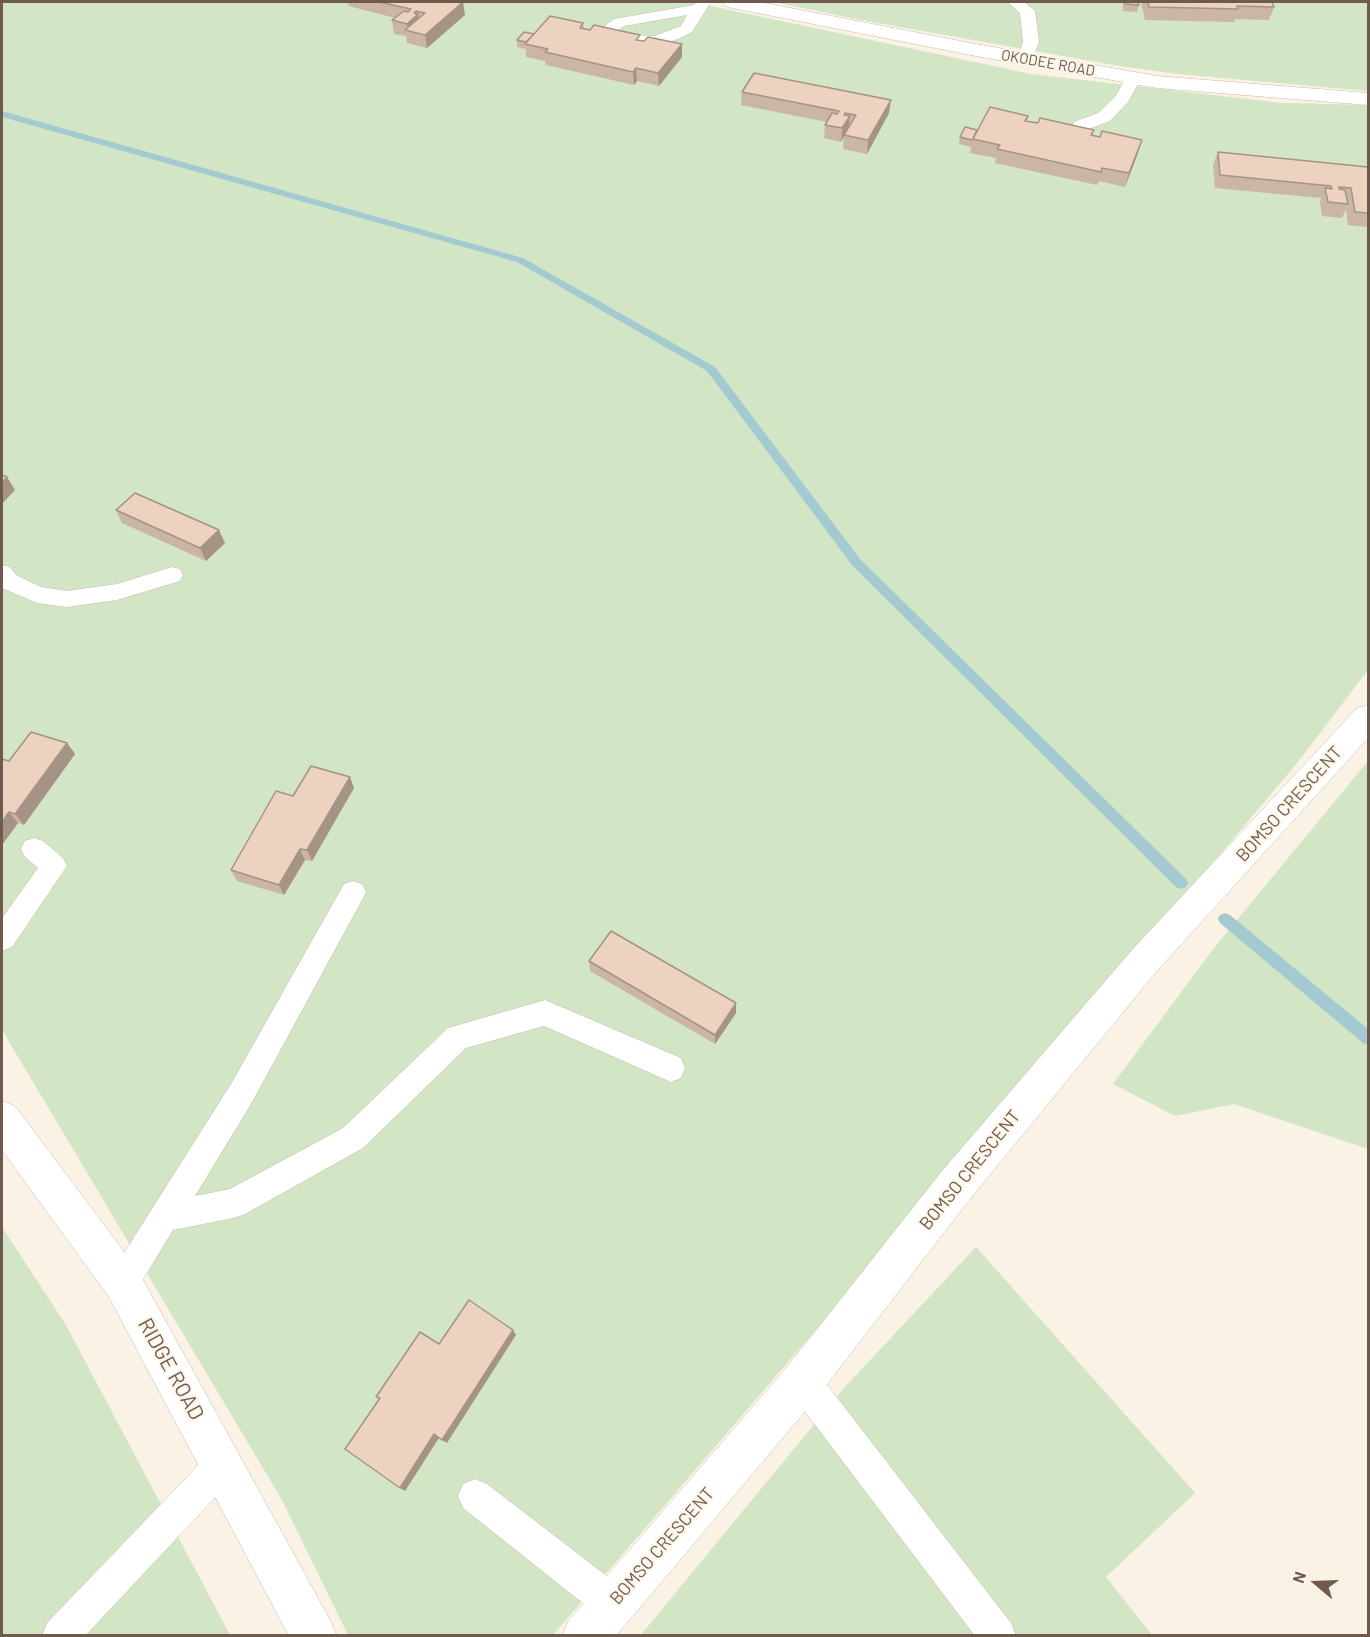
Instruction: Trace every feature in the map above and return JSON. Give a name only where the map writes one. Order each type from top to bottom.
[{"type":"street","name":"OKODEE ROAD","points":[[732,2],[1025,59],[1134,77],[1249,91],[1368,99]]},
{"type":"street","name":"BOMSO CRESCENT","points":[[585,1635],[803,1381],[956,1185],[1144,962],[1368,717]]},
{"type":"street","name":"RIDGE ROAD","points":[[2,1119],[123,1283],[314,1635]]},
{"type":"lane","points":[[1015,2],[1028,11],[1031,42],[1025,59]]},
{"type":"lane","points":[[701,5],[687,29],[655,40],[633,40],[611,34],[608,30],[619,22],[701,5]]},
{"type":"lane","points":[[1080,126],[1104,117],[1122,99],[1134,77]]},
{"type":"lane","points":[[4,580],[37,596],[67,599],[117,592],[172,575]]},
{"type":"lane","points":[[2,939],[54,866],[34,849]]},
{"type":"lane","points":[[123,1283],[241,1094],[353,892]]},
{"type":"lane","points":[[164,1217],[234,1203],[353,1138],[458,1037],[545,1013],[670,1068]]},
{"type":"lane","points":[[803,1381],[998,1635]]},
{"type":"lane","points":[[60,1635],[223,1464]]},
{"type":"lane","points":[[475,1496],[612,1603]]},
{"type":"green space","points":[[2,2],[692,2],[1031,74],[1283,103],[1368,105],[1368,670],[1298,762],[1007,1108],[553,1635],[348,1635],[282,1500],[2,1030]]},
{"type":"green space","points":[[774,2],[1368,2],[1368,91],[1178,74],[1119,66],[861,20]]},
{"type":"green space","points":[[1368,761],[1368,1149],[1234,1104],[1175,1116],[1113,1084],[1214,948]]},
{"type":"green space","points":[[2,1227],[66,1325],[230,1635],[2,1635]]},
{"type":"green space","points":[[976,1247],[1195,1493],[1106,1577],[1152,1635],[640,1636],[844,1388]]},
{"type":"building","points":[[379,2],[463,2],[425,35],[405,30],[425,13],[416,11],[414,13],[418,14],[407,24],[392,20],[411,9]]},
{"type":"building","points":[[1125,2],[1138,2],[1139,5],[1125,4]]},
{"type":"building","points":[[1148,2],[1272,2],[1274,7],[1237,6],[1238,9],[1149,7]]},
{"type":"building","points":[[550,16],[583,23],[580,28],[590,30],[594,25],[640,35],[636,40],[644,41],[648,37],[682,44],[658,73],[636,68],[633,72],[545,52],[548,49],[525,44]]},
{"type":"building","points":[[524,32],[534,34],[526,42],[517,40]]},
{"type":"building","points":[[754,73],[891,100],[868,140],[844,135],[856,115],[845,113],[844,115],[850,116],[842,128],[825,125],[832,113],[837,114],[839,111],[742,92]]},
{"type":"building","points":[[990,107],[1028,116],[1025,121],[1038,123],[1040,118],[1094,130],[1091,135],[1100,137],[1102,131],[1142,140],[1129,173],[1102,168],[1101,172],[997,149],[1000,145],[973,139]]},
{"type":"building","points":[[965,127],[977,130],[972,140],[960,137]]},
{"type":"building","points":[[1218,152],[1368,167],[1368,213],[1355,212],[1351,188],[1339,187],[1345,190],[1348,204],[1328,202],[1325,188],[1332,189],[1331,186],[1220,175]]},
{"type":"building","points":[[135,493],[219,530],[200,548],[116,510]]},
{"type":"building","points":[[31,732],[67,743],[15,814],[9,812],[2,822],[2,759],[9,761]]},
{"type":"building","points":[[311,766],[350,777],[307,850],[300,849],[279,885],[231,870],[276,791],[293,796]]},
{"type":"building","points":[[611,931],[736,1003],[715,1035],[589,961]]},
{"type":"building","points":[[469,1300],[513,1330],[442,1440],[434,1434],[400,1488],[345,1449],[380,1398],[376,1397],[420,1332],[439,1344]]},
{"type":"waterway","points":[[2,114],[520,260],[711,369],[856,562],[1181,883]]},
{"type":"waterway","points":[[1225,919],[1368,1038]]}]
